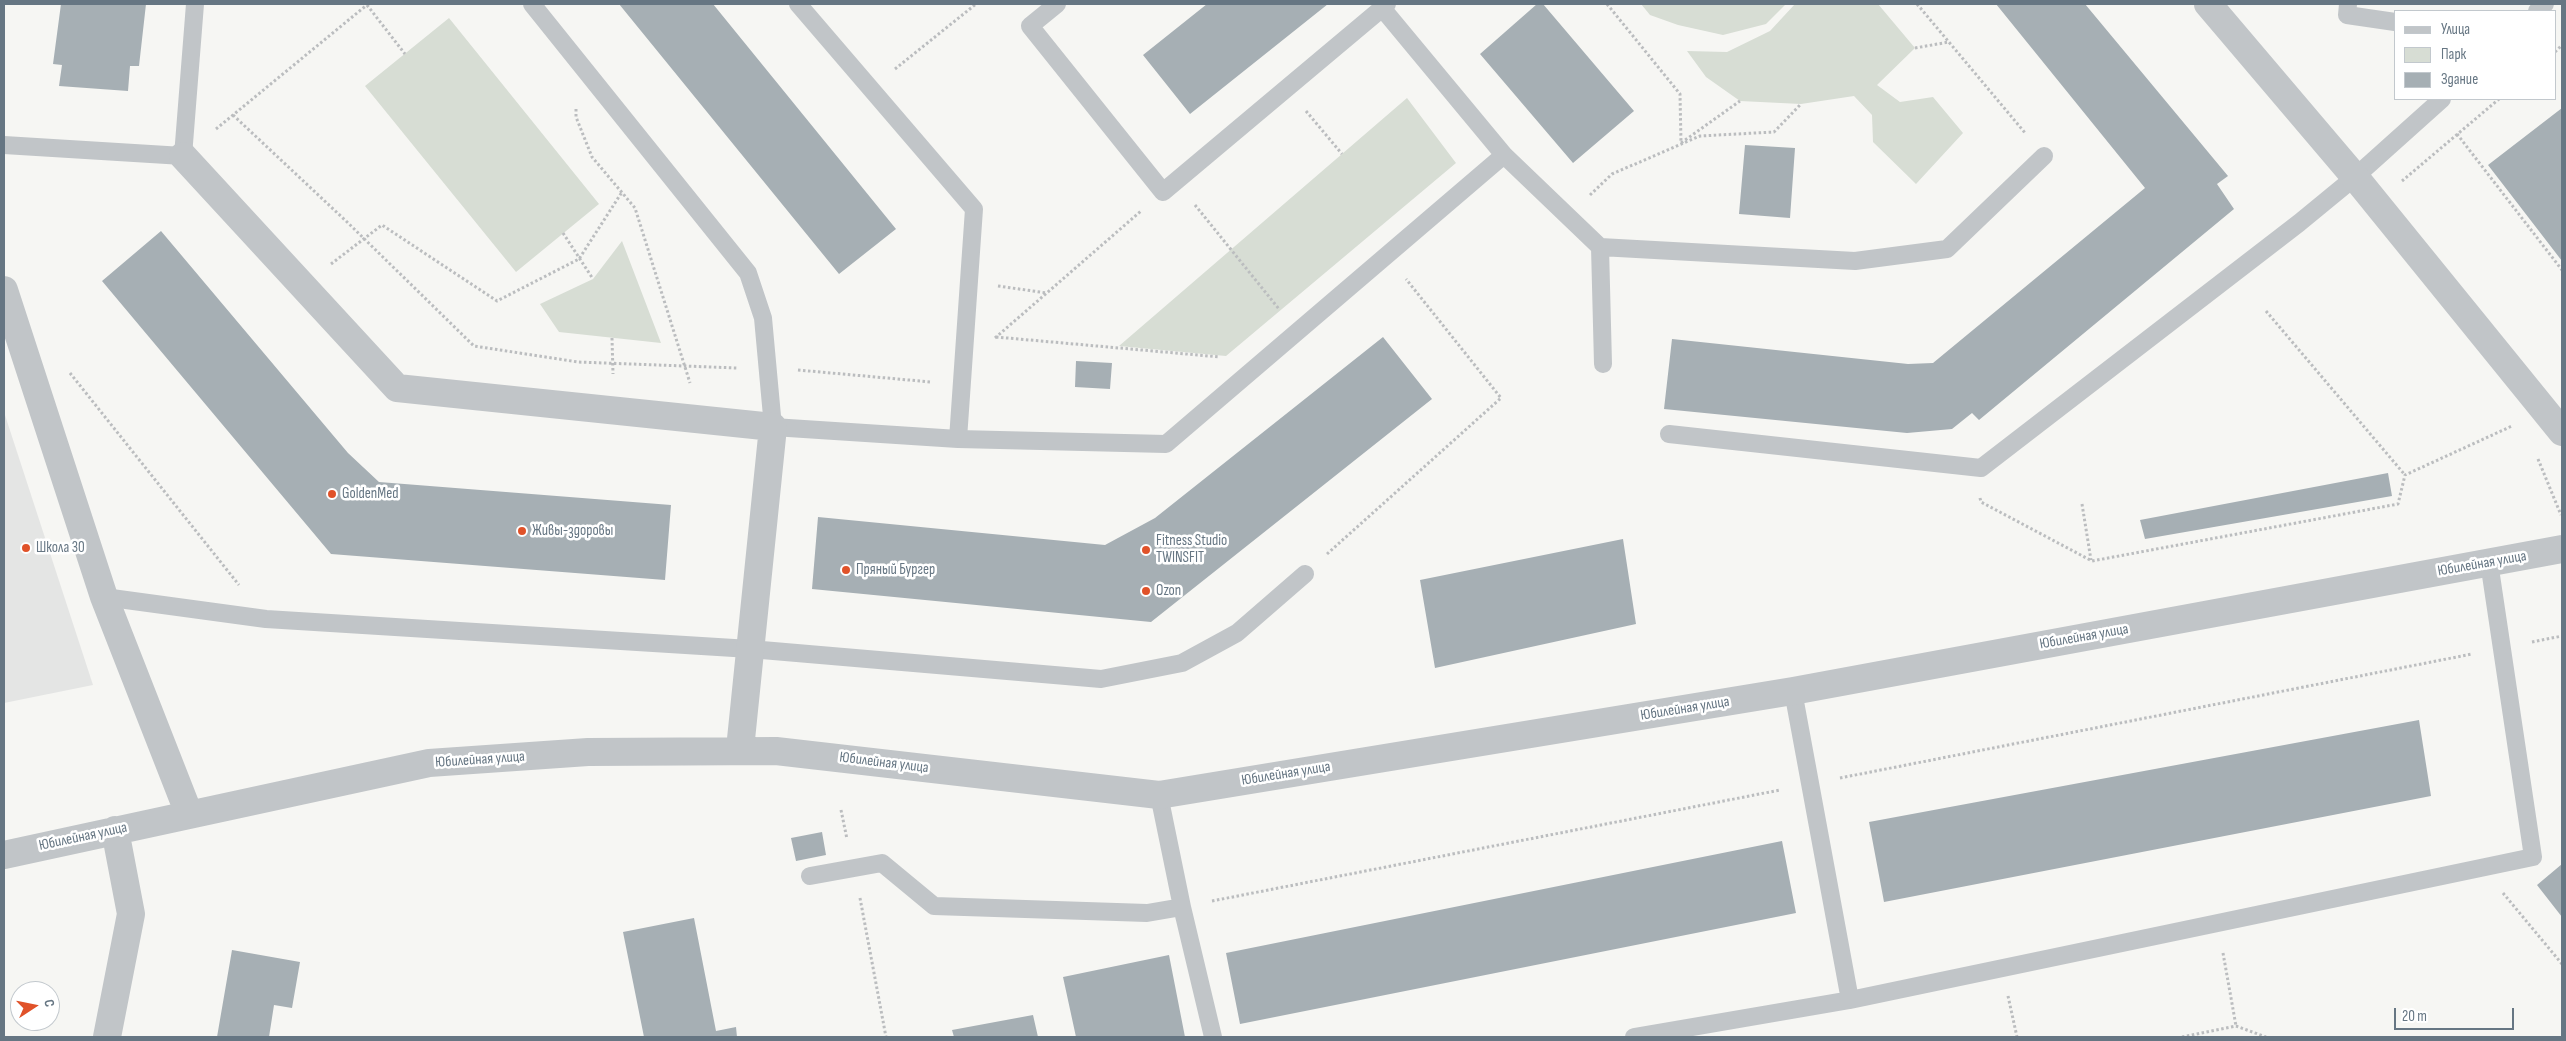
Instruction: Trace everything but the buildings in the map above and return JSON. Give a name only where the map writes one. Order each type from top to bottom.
[{"type":"street","points":[[2208,4],[2355,177],[2562,432]]},
{"type":"street","points":[[183,156],[397,388],[773,427],[740,749]]},
{"type":"street","points":[[4,290],[104,597],[189,814]]},
{"type":"street","name":"Юбилейная улица","points":[[4,855],[428,763],[588,752],[776,750],[1159,795],[1793,691],[2562,549]]},
{"type":"street","points":[[107,1037],[131,914],[116,830]]},
{"type":"lane","points":[[4,145],[183,156],[195,4]]},
{"type":"lane","points":[[532,4],[748,273],[763,318],[773,427],[958,439],[1166,444],[1504,155]]},
{"type":"lane","points":[[798,4],[974,209],[958,439]]},
{"type":"lane","points":[[1057,4],[1030,26],[1169,187],[1384,6],[1504,155],[1600,248],[1856,261],[1947,249],[2044,156]]},
{"type":"lane","points":[[2348,4],[2347,15],[2394,22]]},
{"type":"lane","points":[[1669,434],[1981,468],[2299,223],[2355,177],[2441,100]]},
{"type":"lane","points":[[1600,248],[1603,364]]},
{"type":"lane","points":[[1634,1037],[1850,1000],[2533,856],[2489,562]]},
{"type":"lane","points":[[104,597],[266,619],[750,649],[1101,679],[1182,663],[1237,632],[1305,574]]},
{"type":"lane","points":[[1793,691],[1850,1000]]},
{"type":"lane","points":[[1159,795],[1182,907],[1213,1037]]},
{"type":"lane","points":[[810,876],[882,863],[934,906],[1147,913],[1182,907]]},
{"type":"path","points":[[183,156],[367,4],[405,54]]},
{"type":"path","points":[[870,88],[976,4]]},
{"type":"path","points":[[1607,4],[1680,94],[1681,143]]},
{"type":"path","points":[[1917,4],[2044,156]]},
{"type":"path","points":[[1915,48],[1949,42]]},
{"type":"path","points":[[1286,88],[1342,154]]},
{"type":"path","points":[[2376,203],[2498,100]]},
{"type":"path","points":[[1681,143],[1740,101]]},
{"type":"path","points":[[1569,217],[1612,174],[1700,136],[1774,132],[1801,104]]},
{"type":"path","points":[[576,108],[576,117],[592,157],[635,208],[702,420]]},
{"type":"path","points":[[233,115],[365,238],[474,346],[578,362],[768,369],[962,384]]},
{"type":"path","points":[[2457,134],[2562,270]]},
{"type":"path","points":[[963,366],[1169,187],[1298,332]]},
{"type":"path","points":[[302,285],[382,225],[497,301],[579,259],[622,192]]},
{"type":"path","points":[[563,233],[593,279]]},
{"type":"path","points":[[1305,574],[1501,398],[1387,255]]},
{"type":"path","points":[[969,283],[1047,293]]},
{"type":"path","points":[[2266,311],[2405,475]]},
{"type":"path","points":[[996,337],[1221,358]]},
{"type":"path","points":[[65,366],[266,619]]},
{"type":"path","points":[[2405,475],[2513,426]]},
{"type":"path","points":[[1973,467],[1981,502],[2092,561],[2398,504],[2405,475]]},
{"type":"path","points":[[2082,504],[2092,561]]},
{"type":"path","points":[[1182,907],[2562,636]]},
{"type":"path","points":[[841,810],[886,1037]]},
{"type":"path","points":[[2482,867],[2562,964]]},
{"type":"path","points":[[2217,923],[2236,1026]]},
{"type":"path","points":[[2001,968],[2017,1037]]},
{"type":"path","points":[[2182,1037],[2236,1026],[2266,1037]]},
{"type":"shaded area","name":"Школа 30","points":[[4,412],[93,685],[4,703]]},
{"type":"green space","points":[[1641,4],[1786,4],[1766,24],[1723,35],[1678,25],[1650,15]]},
{"type":"green space","points":[[1795,4],[1878,4],[1915,48],[1877,85],[1900,102],[1933,97],[1963,133],[1916,184],[1873,142],[1872,115],[1854,96],[1801,104],[1740,101],[1706,77],[1687,51],[1727,52],[1770,31]]},
{"type":"green space","points":[[449,18],[599,204],[516,272],[365,86]]},
{"type":"green space","points":[[1407,98],[1456,163],[1226,356],[1119,346]]},
{"type":"green space","points":[[622,241],[661,343],[559,332],[540,304],[593,279]]},
{"type":"place","name":"GoldenMed","points":[[332,494]]},
{"type":"place","name":"Живы-здоровы","points":[[522,531]]},
{"type":"place","name":"Школа 30","points":[[26,548]]},
{"type":"place","name":"Fitness Studio TWINSFIT","points":[[1146,550]]},
{"type":"place","name":"Пряный Бургер","points":[[846,570]]},
{"type":"place","name":"Ozon","points":[[1146,591]]}]
